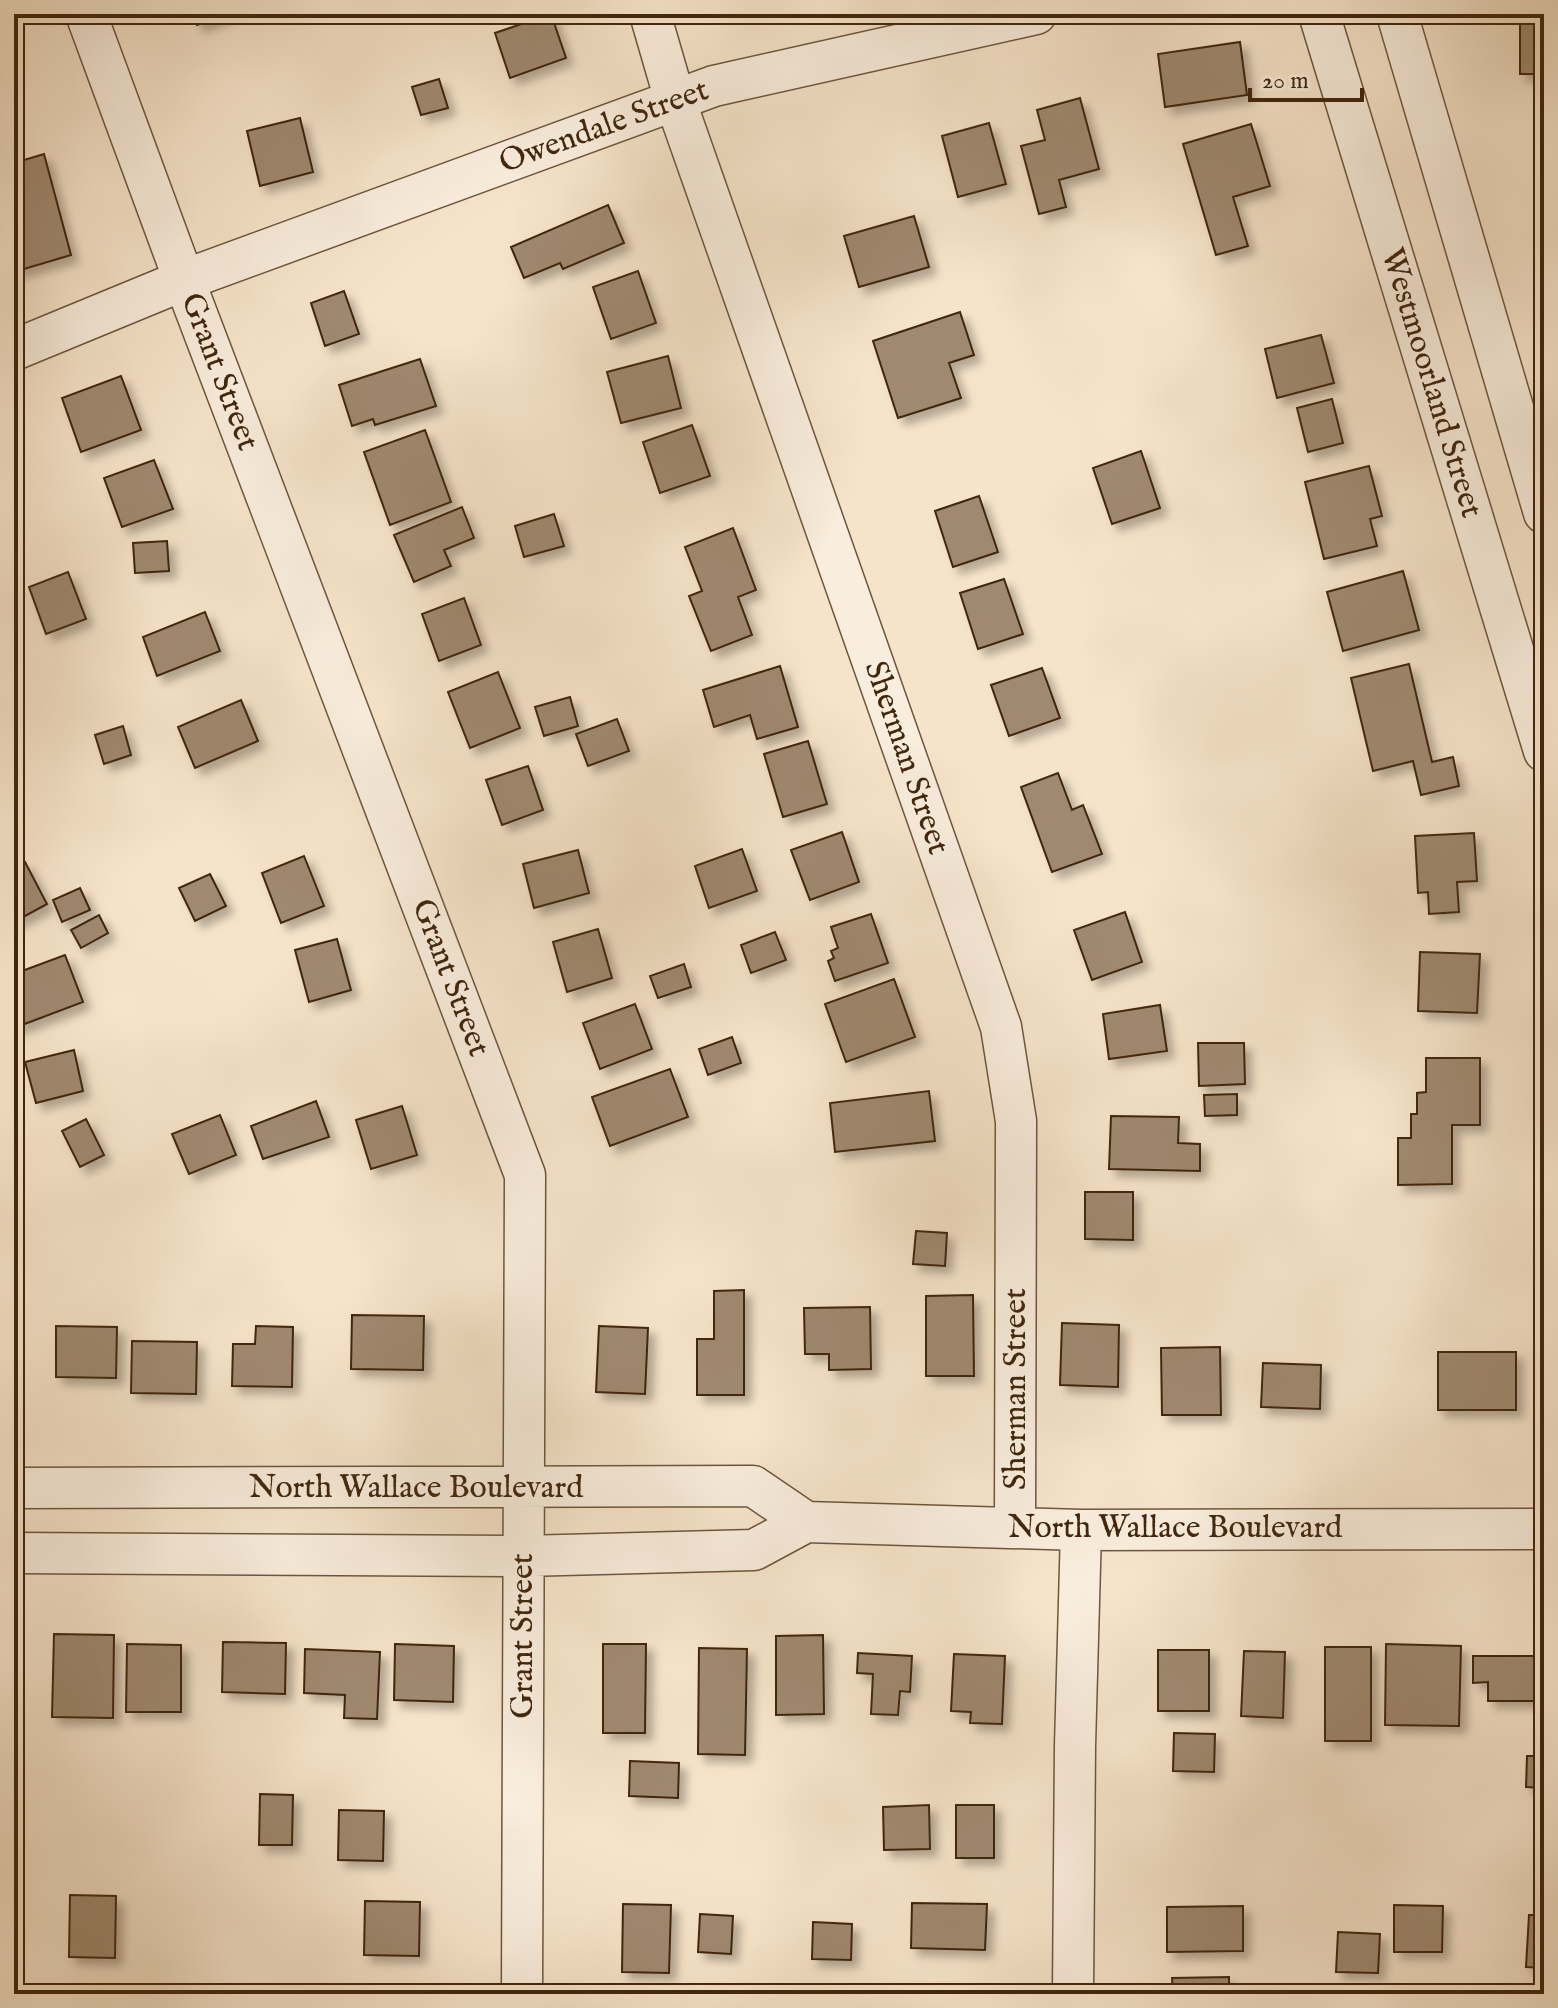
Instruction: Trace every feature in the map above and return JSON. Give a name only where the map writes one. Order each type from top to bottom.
[{"type":"street","name":"Grant Street","points":[[86,14],[184,280],[525,1175],[522,1994]]},
{"type":"street","name":"Sherman Street","points":[[650,14],[675,100],[1001,1027],[1016,1121],[1015,1528]]},
{"type":"street","name":"Owendale Street","points":[[14,350],[184,280],[714,86],[1036,14]]},
{"type":"street","name":"Westmoorland Street","points":[[1319,14],[1544,751]]},
{"type":"street","points":[[1397,14],[1544,513]]},
{"type":"street","name":"North Wallace Boulevard","points":[[14,1488],[753,1486],[806,1522]]},
{"type":"street","name":"North Wallace Boulevard","points":[[14,1553],[524,1556],[754,1550],[806,1522],[1081,1530],[1544,1529]]},
{"type":"street","points":[[1073,1994],[1081,1530]]},
{"type":"building","points":[[193,14],[229,14],[197,25]]},
{"type":"building","points":[[551,14],[566,58],[510,78],[495,33]]},
{"type":"building","points":[[1520,14],[1544,14],[1544,74],[1520,74]]},
{"type":"building","points":[[1240,42],[1247,95],[1165,107],[1158,54]]},
{"type":"building","points":[[439,79],[448,108],[421,115],[412,87]]},
{"type":"building","points":[[1080,98],[1099,169],[1059,180],[1066,207],[1039,214],[1021,146],[1045,140],[1037,110]]},
{"type":"building","points":[[300,118],[313,172],[260,186],[247,131]]},
{"type":"building","points":[[989,123],[1006,184],[958,197],[942,136]]},
{"type":"building","points":[[1251,124],[1270,186],[1233,197],[1248,246],[1216,255],[1183,144]]},
{"type":"building","points":[[44,154],[71,255],[14,272],[14,163]]},
{"type":"building","points":[[608,205],[624,243],[563,269],[560,263],[524,278],[511,247]]},
{"type":"building","points":[[914,216],[929,267],[859,287],[844,236]]},
{"type":"building","points":[[638,271],[656,323],[611,339],[593,287]]},
{"type":"building","points":[[344,291],[359,334],[325,346],[311,303]]},
{"type":"building","points":[[960,312],[974,355],[949,363],[961,398],[898,418],[873,341]]},
{"type":"building","points":[[1321,335],[1334,383],[1277,398],[1265,349]]},
{"type":"building","points":[[668,356],[681,408],[621,423],[607,372]]},
{"type":"building","points":[[420,359],[436,406],[375,425],[373,419],[352,426],[339,385]]},
{"type":"building","points":[[121,376],[141,430],[81,452],[62,398]]},
{"type":"building","points":[[1332,399],[1343,443],[1308,452],[1297,408]]},
{"type":"building","points":[[692,425],[710,476],[660,493],[643,442]]},
{"type":"building","points":[[425,430],[451,502],[390,525],[364,452]]},
{"type":"building","points":[[1141,451],[1160,508],[1112,524],[1093,468]]},
{"type":"building","points":[[154,460],[173,509],[122,527],[104,478]]},
{"type":"building","points":[[1369,466],[1382,516],[1370,519],[1377,546],[1324,559],[1305,482]]},
{"type":"building","points":[[979,496],[998,552],[953,567],[935,511]]},
{"type":"building","points":[[462,507],[474,538],[444,550],[451,566],[414,582],[394,535]]},
{"type":"building","points":[[554,514],[564,546],[524,557],[515,526]]},
{"type":"building","points":[[733,528],[756,590],[738,597],[752,635],[711,651],[689,596],[702,591],[685,547]]},
{"type":"building","points":[[167,541],[169,571],[135,573],[133,543]]},
{"type":"building","points":[[1403,571],[1419,630],[1343,651],[1327,592]]},
{"type":"building","points":[[68,572],[86,619],[46,634],[29,587]]},
{"type":"building","points":[[1004,579],[1023,634],[978,649],[960,593]]},
{"type":"building","points":[[464,598],[481,645],[439,661],[422,614]]},
{"type":"building","points":[[205,612],[220,651],[157,676],[143,637]]},
{"type":"building","points":[[1409,664],[1432,762],[1453,757],[1459,786],[1421,795],[1413,761],[1373,771],[1351,678]]},
{"type":"building","points":[[780,666],[798,727],[757,739],[750,715],[714,727],[703,690]]},
{"type":"building","points":[[1042,668],[1060,718],[1009,736],[991,685]]},
{"type":"building","points":[[498,672],[520,728],[470,748],[448,692]]},
{"type":"building","points":[[570,697],[578,726],[544,736],[535,707]]},
{"type":"building","points":[[241,700],[258,741],[195,768],[178,727]]},
{"type":"building","points":[[617,719],[629,751],[588,766],[576,734]]},
{"type":"building","points":[[123,726],[131,755],[104,764],[95,735]]},
{"type":"building","points":[[808,741],[827,804],[783,817],[764,754]]},
{"type":"building","points":[[528,766],[543,810],[502,825],[486,780]]},
{"type":"building","points":[[1058,773],[1072,810],[1083,805],[1102,854],[1052,872],[1021,787]]},
{"type":"building","points":[[842,832],[859,882],[810,900],[791,850]]},
{"type":"building","points":[[1474,833],[1477,881],[1457,882],[1459,912],[1429,914],[1428,892],[1418,893],[1415,836]]},
{"type":"building","points":[[742,849],[757,891],[709,908],[695,866]]},
{"type":"building","points":[[578,850],[589,893],[534,908],[523,864]]},
{"type":"building","points":[[304,856],[324,906],[281,923],[262,873]]},
{"type":"building","points":[[25,862],[47,904],[14,922],[14,867]]},
{"type":"building","points":[[210,874],[226,906],[195,921],[179,888]]},
{"type":"building","points":[[80,888],[90,910],[62,922],[53,900]]},
{"type":"building","points":[[1125,912],[1142,962],[1092,980],[1074,930]]},
{"type":"building","points":[[871,914],[888,963],[835,981],[828,961],[834,958],[831,951],[838,948],[831,927]]},
{"type":"building","points":[[99,915],[108,933],[81,948],[71,930]]},
{"type":"building","points":[[598,929],[612,978],[567,992],[553,942]]},
{"type":"building","points":[[775,932],[786,960],[751,973],[741,945]]},
{"type":"building","points":[[337,939],[351,990],[309,1002],[295,950]]},
{"type":"building","points":[[1420,952],[1480,954],[1477,1013],[1418,1011]]},
{"type":"building","points":[[65,955],[83,1002],[14,1028],[14,974]]},
{"type":"building","points":[[684,964],[691,987],[658,998],[650,976]]},
{"type":"building","points":[[894,979],[915,1037],[846,1062],[825,1004]]},
{"type":"building","points":[[635,1004],[652,1049],[600,1069],[583,1023]]},
{"type":"building","points":[[1160,1005],[1167,1051],[1109,1059],[1103,1014]]},
{"type":"building","points":[[732,1037],[741,1063],[708,1075],[699,1049]]},
{"type":"building","points":[[1198,1043],[1244,1043],[1245,1084],[1199,1086]]},
{"type":"building","points":[[74,1050],[83,1091],[36,1103],[25,1062]]},
{"type":"building","points":[[1426,1058],[1480,1058],[1480,1125],[1452,1125],[1452,1184],[1398,1185],[1398,1138],[1411,1138],[1411,1114],[1417,1114],[1417,1093],[1426,1092]]},
{"type":"building","points":[[670,1069],[688,1117],[610,1146],[592,1097]]},
{"type":"building","points":[[929,1091],[935,1141],[835,1152],[830,1103]]},
{"type":"building","points":[[1237,1094],[1237,1115],[1205,1116],[1204,1095]]},
{"type":"building","points":[[316,1101],[329,1137],[263,1159],[251,1126]]},
{"type":"building","points":[[402,1106],[417,1155],[371,1169],[356,1120]]},
{"type":"building","points":[[220,1115],[236,1155],[189,1174],[172,1134]]},
{"type":"building","points":[[1111,1116],[1179,1117],[1178,1143],[1200,1144],[1200,1171],[1109,1169]]},
{"type":"building","points":[[86,1119],[104,1155],[80,1167],[62,1131]]},
{"type":"building","points":[[1085,1192],[1133,1192],[1133,1240],[1085,1239]]},
{"type":"building","points":[[916,1231],[947,1233],[945,1266],[913,1264]]},
{"type":"building","points":[[744,1290],[744,1395],[697,1395],[697,1339],[714,1339],[714,1291]]},
{"type":"building","points":[[973,1295],[974,1376],[926,1376],[926,1296]]},
{"type":"building","points":[[870,1307],[871,1369],[829,1370],[829,1354],[805,1354],[804,1308]]},
{"type":"building","points":[[352,1315],[424,1316],[423,1370],[351,1369]]},
{"type":"building","points":[[1062,1323],[1119,1325],[1118,1387],[1060,1385]]},
{"type":"building","points":[[56,1326],[117,1327],[116,1378],[56,1377]]},
{"type":"building","points":[[256,1326],[293,1327],[292,1387],[232,1386],[233,1344],[255,1344]]},
{"type":"building","points":[[599,1326],[648,1328],[645,1394],[596,1392]]},
{"type":"building","points":[[132,1341],[197,1342],[196,1394],[131,1393]]},
{"type":"building","points":[[1220,1347],[1221,1415],[1162,1415],[1161,1348]]},
{"type":"building","points":[[1438,1352],[1516,1352],[1516,1410],[1438,1410]]},
{"type":"building","points":[[1263,1363],[1321,1365],[1320,1409],[1261,1407]]},
{"type":"building","points":[[54,1634],[114,1635],[113,1718],[52,1717]]},
{"type":"building","points":[[823,1635],[824,1714],[776,1715],[776,1636]]},
{"type":"building","points":[[223,1642],[286,1643],[285,1694],[222,1692]]},
{"type":"building","points":[[127,1644],[181,1645],[181,1712],[126,1712]]},
{"type":"building","points":[[395,1644],[454,1646],[453,1702],[394,1700]]},
{"type":"building","points":[[603,1644],[646,1644],[645,1733],[603,1733]]},
{"type":"building","points":[[1386,1644],[1461,1646],[1459,1726],[1385,1725]]},
{"type":"building","points":[[1325,1647],[1371,1647],[1371,1741],[1325,1741]]},
{"type":"building","points":[[699,1648],[747,1649],[745,1755],[698,1754]]},
{"type":"building","points":[[305,1649],[380,1652],[377,1719],[344,1718],[345,1695],[304,1693]]},
{"type":"building","points":[[1158,1650],[1209,1650],[1209,1711],[1158,1711]]},
{"type":"building","points":[[1244,1651],[1285,1652],[1283,1718],[1241,1716]]},
{"type":"building","points":[[858,1653],[912,1656],[910,1692],[900,1691],[898,1715],[871,1714],[873,1674],[857,1673]]},
{"type":"building","points":[[954,1654],[1005,1656],[1002,1724],[970,1723],[971,1712],[951,1711]]},
{"type":"building","points":[[1473,1656],[1539,1656],[1540,1701],[1488,1701],[1488,1682],[1473,1683]]},
{"type":"building","points":[[1174,1733],[1215,1734],[1214,1772],[1173,1771]]},
{"type":"building","points":[[1527,1756],[1544,1756],[1544,1788],[1526,1787]]},
{"type":"building","points":[[630,1761],[679,1763],[678,1798],[629,1796]]},
{"type":"building","points":[[260,1794],[293,1795],[292,1845],[259,1845]]},
{"type":"building","points":[[929,1805],[930,1849],[884,1850],[883,1807]]},
{"type":"building","points":[[956,1805],[994,1805],[994,1858],[956,1858]]},
{"type":"building","points":[[339,1810],[384,1811],[383,1861],[338,1860]]},
{"type":"building","points":[[70,1895],[116,1896],[115,1958],[69,1957]]},
{"type":"building","points":[[365,1901],[420,1902],[419,1956],[364,1955]]},
{"type":"building","points":[[912,1903],[987,1904],[985,1950],[911,1948]]},
{"type":"building","points":[[623,1904],[671,1905],[669,1973],[622,1972]]},
{"type":"building","points":[[1394,1905],[1443,1906],[1442,1952],[1394,1952]]},
{"type":"building","points":[[1243,1906],[1243,1951],[1167,1952],[1167,1907]]},
{"type":"building","points":[[700,1914],[733,1916],[731,1954],[698,1952]]},
{"type":"building","points":[[1529,1915],[1544,1915],[1544,1968],[1526,1967]]},
{"type":"building","points":[[813,1922],[852,1924],[851,1960],[812,1959]]},
{"type":"building","points":[[1338,1932],[1380,1934],[1378,1973],[1336,1972]]},
{"type":"building","points":[[1229,1977],[1229,1994],[1173,1994],[1172,1978]]},
{"type":"building","points":[[641,1987],[682,1989],[682,1994],[641,1994]]},
{"type":"building","points":[[931,1991],[995,1993],[995,1994],[931,1994]]}]
